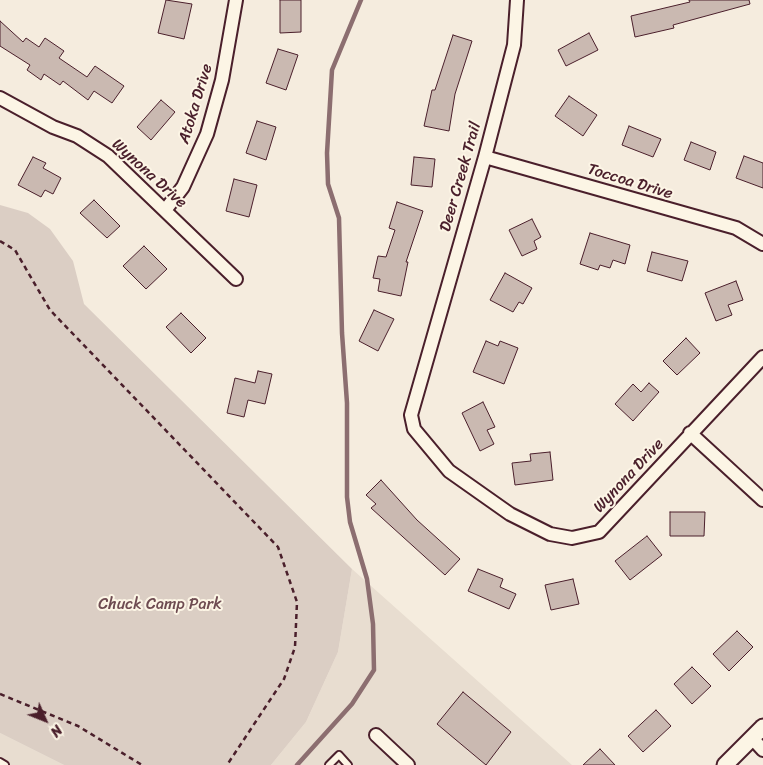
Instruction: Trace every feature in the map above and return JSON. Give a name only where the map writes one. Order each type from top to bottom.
[{"type":"street","name":"Atoka Drive","points":[[166,210],[183,187],[207,134],[222,80],[236,0]]},
{"type":"street","name":"Deer Creek Trail","points":[[425,360],[485,156],[514,46],[517,0]]},
{"type":"street","name":"Wynona Drive","points":[[0,98],[53,127],[77,136],[108,156],[236,279]]},
{"type":"street","name":"Toccoa Drive","points":[[485,156],[616,193],[677,213],[736,228],[763,244]]},
{"type":"street","name":"Wynona Drive","points":[[425,360],[411,415],[414,429],[449,470],[510,514],[550,534],[572,538],[599,532],[763,357]]},
{"type":"street","points":[[690,433],[763,500]]},
{"type":"street","points":[[725,765],[763,727]]},
{"type":"street","points":[[376,734],[408,765]]},
{"type":"street","points":[[752,738],[763,750]]},
{"type":"lane","points":[[329,765],[339,755],[348,765]]},
{"type":"lane","points":[[0,762],[5,765]]},
{"type":"path","points":[[0,241],[15,250],[50,310],[278,547],[297,602],[295,647],[284,679],[227,765]]},
{"type":"path","points":[[0,694],[78,726],[142,765]]},
{"type":"shaded area","points":[[352,569],[572,765],[271,765],[306,722],[338,652]]},
{"type":"shaded area","points":[[0,733],[64,765],[0,765]]},
{"type":"green space","name":"Chuck Camp Park","points":[[0,205],[28,213],[50,229],[73,261],[84,304],[352,569],[338,652],[306,722],[271,765],[64,765],[0,733]]},
{"type":"building","points":[[166,0],[192,4],[184,39],[158,33]]},
{"type":"building","points":[[280,0],[301,0],[301,32],[280,33]]},
{"type":"building","points":[[689,0],[749,0],[750,4],[673,25],[674,28],[635,37],[631,16],[690,2]]},
{"type":"building","points":[[0,21],[23,42],[26,38],[39,47],[45,38],[64,51],[59,58],[87,77],[95,66],[124,86],[112,103],[94,91],[88,100],[63,81],[60,85],[44,74],[41,80],[27,70],[30,65],[0,46]]},
{"type":"building","points":[[589,33],[598,50],[566,66],[558,50]]},
{"type":"building","points":[[453,35],[472,41],[455,94],[449,131],[424,126],[432,90],[435,90]]},
{"type":"building","points":[[278,49],[298,55],[286,90],[266,83]]},
{"type":"building","points":[[569,96],[597,115],[583,136],[555,116]]},
{"type":"building","points":[[161,100],[175,112],[151,140],[137,127]]},
{"type":"building","points":[[257,121],[276,127],[266,160],[246,153]]},
{"type":"building","points":[[629,126],[661,139],[653,157],[622,145]]},
{"type":"building","points":[[691,142],[716,152],[710,170],[684,160]]},
{"type":"building","points":[[744,156],[763,163],[763,188],[736,178]]},
{"type":"building","points":[[33,157],[46,163],[43,168],[61,178],[53,194],[45,190],[41,197],[18,185]]},
{"type":"building","points":[[414,157],[435,159],[432,187],[411,185]]},
{"type":"building","points":[[234,179],[257,185],[249,217],[226,211]]},
{"type":"building","points":[[94,200],[120,226],[107,238],[80,213]]},
{"type":"building","points":[[397,202],[423,211],[406,262],[408,262],[401,296],[378,291],[380,279],[373,278],[378,256],[386,257],[395,230],[389,228]]},
{"type":"building","points":[[532,219],[541,237],[534,241],[537,249],[522,256],[509,230]]},
{"type":"building","points":[[590,233],[630,245],[625,264],[613,260],[610,268],[600,265],[598,270],[580,264]]},
{"type":"building","points":[[144,246],[167,269],[146,289],[123,266]]},
{"type":"building","points":[[652,252],[688,261],[682,281],[647,271]]},
{"type":"building","points":[[505,273],[532,288],[523,304],[519,302],[513,312],[490,300]]},
{"type":"building","points":[[736,281],[743,300],[728,305],[732,315],[716,321],[705,293]]},
{"type":"building","points":[[374,310],[394,319],[378,351],[359,341]]},
{"type":"building","points":[[181,313],[206,338],[191,353],[166,327]]},
{"type":"building","points":[[686,338],[700,353],[677,375],[663,361]]},
{"type":"building","points":[[486,341],[498,346],[500,341],[518,348],[504,384],[473,372]]},
{"type":"building","points":[[258,371],[272,374],[265,404],[248,400],[244,417],[227,413],[235,378],[255,383]]},
{"type":"building","points":[[649,383],[659,392],[633,421],[615,404],[633,384],[641,392]]},
{"type":"building","points":[[483,402],[495,427],[487,430],[494,444],[480,451],[462,413]]},
{"type":"building","points":[[550,452],[553,480],[515,485],[512,463],[531,461],[530,454]]},
{"type":"building","points":[[381,480],[417,520],[460,559],[445,575],[371,508],[376,504],[366,495]]},
{"type":"building","points":[[670,512],[705,512],[704,536],[670,536]]},
{"type":"building","points":[[647,536],[662,555],[630,580],[615,561]]},
{"type":"building","points":[[478,569],[503,579],[500,587],[516,594],[509,609],[468,591]]},
{"type":"building","points":[[573,579],[579,604],[551,610],[545,585]]},
{"type":"building","points":[[737,631],[753,647],[729,671],[713,654]]},
{"type":"building","points":[[692,667],[711,686],[692,704],[674,684]]},
{"type":"building","points":[[463,692],[511,732],[486,765],[437,724]]},
{"type":"building","points":[[656,710],[671,726],[643,752],[628,736]]},
{"type":"building","points":[[600,749],[615,765],[583,765]]},
{"type":"waterway","points":[[297,765],[352,704],[374,670],[373,624],[367,579],[350,522],[347,497],[347,403],[342,333],[339,218],[328,184],[327,153],[332,70],[361,0]]}]
